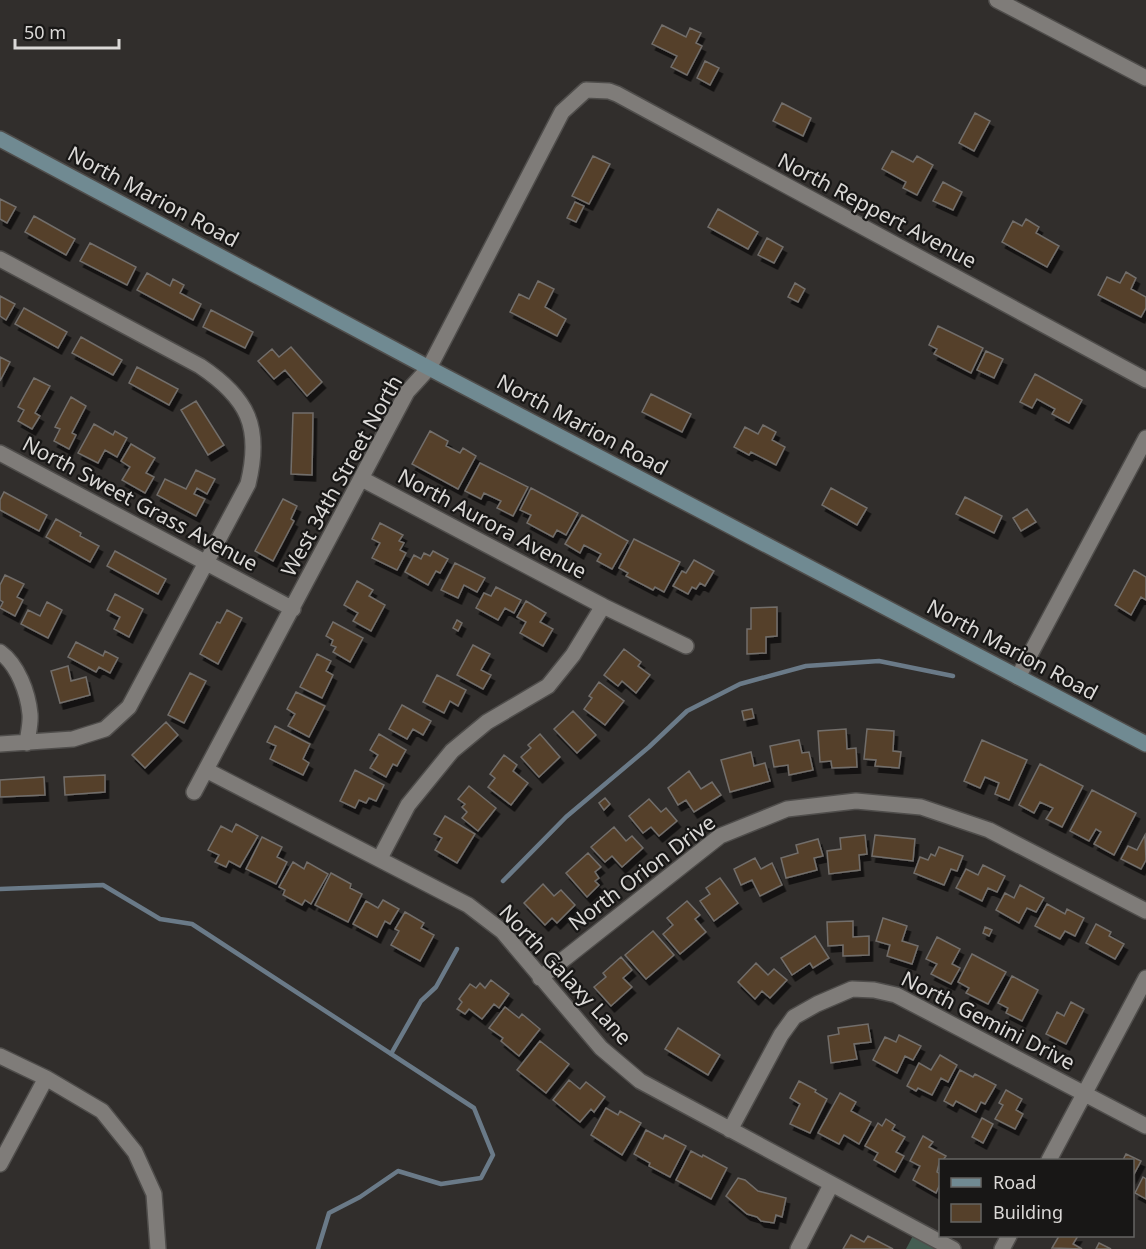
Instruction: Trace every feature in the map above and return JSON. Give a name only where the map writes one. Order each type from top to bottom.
[{"type":"main road","name":"North Marion Road","points":[[0,139],[429,368],[1146,744]]},
{"type":"street","points":[[997,0],[1146,78]]},
{"type":"street","name":"West 34th Street North","points":[[194,792],[407,392],[429,368],[562,112],[586,90]]},
{"type":"street","name":"North Reppert Avenue","points":[[586,90],[609,91],[617,94],[1146,380]]},
{"type":"street","points":[[0,259],[200,366],[222,381],[241,402],[250,422],[255,446],[248,484],[129,707],[105,729],[73,739],[0,744]]},
{"type":"street","points":[[1018,677],[1146,438]]},
{"type":"street","name":"North Sweet Grass Avenue","points":[[0,453],[293,609]]},
{"type":"street","name":"North Aurora Avenue","points":[[362,479],[603,606],[686,646]]},
{"type":"street","points":[[380,858],[408,805],[452,751],[487,722],[548,686],[573,656],[603,606]]},
{"type":"street","points":[[0,652],[7,657],[24,687],[30,716],[27,742]]},
{"type":"street","name":"North Galaxy Lane","points":[[206,770],[468,905],[502,931],[601,1048],[640,1082],[953,1249]]},
{"type":"street","name":"North Orion Drive","points":[[540,978],[720,836],[787,809],[856,801],[921,807],[979,826],[1146,911]]},
{"type":"street","points":[[1050,1159],[1146,978]]},
{"type":"street","name":"North Gemini Drive","points":[[730,1130],[781,1035],[794,1017],[852,989],[874,990],[896,995],[1146,1126]]},
{"type":"street","points":[[0,1056],[46,1078],[102,1111],[135,1152],[154,1194],[158,1249]]},
{"type":"street","points":[[0,1164],[46,1078]]},
{"type":"street","points":[[798,1249],[831,1185]]},
{"type":"green space","points":[[916,1230],[953,1249],[906,1249]]},
{"type":"building","points":[[662,25],[686,37],[690,28],[701,33],[696,43],[702,46],[687,75],[671,67],[677,56],[652,44]]},
{"type":"building","points":[[705,61],[719,68],[710,85],[697,78]]},
{"type":"building","points":[[782,103],[811,118],[803,136],[773,121]]},
{"type":"building","points":[[975,113],[990,121],[974,151],[959,143]]},
{"type":"building","points":[[892,151],[913,162],[917,156],[933,165],[917,195],[903,188],[906,182],[882,169]]},
{"type":"building","points":[[593,156],[610,164],[589,204],[572,196]]},
{"type":"building","points":[[943,182],[962,192],[953,210],[933,201]]},
{"type":"building","points":[[0,199],[16,207],[7,223],[0,219]]},
{"type":"building","points":[[575,202],[584,206],[576,222],[567,218]]},
{"type":"building","points":[[718,209],[758,232],[748,249],[708,227]]},
{"type":"building","points":[[34,216],[75,239],[66,255],[25,232]]},
{"type":"building","points":[[1026,219],[1039,227],[1036,233],[1059,246],[1047,267],[1002,242],[1013,221],[1022,226]]},
{"type":"building","points":[[767,238],[783,247],[774,263],[758,255]]},
{"type":"building","points":[[90,243],[136,267],[127,285],[80,261]]},
{"type":"building","points":[[1126,272],[1136,278],[1131,289],[1146,297],[1146,308],[1141,317],[1098,295],[1107,277],[1120,283]]},
{"type":"building","points":[[147,273],[170,286],[173,279],[184,285],[180,293],[201,304],[193,320],[137,290]]},
{"type":"building","points":[[538,281],[554,289],[545,307],[566,319],[557,336],[510,312],[519,294],[529,299]]},
{"type":"building","points":[[795,283],[805,289],[798,302],[788,297]]},
{"type":"building","points":[[0,296],[15,304],[6,320],[0,316]]},
{"type":"building","points":[[24,308],[67,332],[58,348],[15,324]]},
{"type":"building","points":[[211,310],[253,332],[245,348],[203,327]]},
{"type":"building","points":[[938,326],[983,348],[971,373],[934,354],[937,349],[929,345]]},
{"type":"building","points":[[81,337],[122,360],[113,375],[72,353]]},
{"type":"building","points":[[291,347],[322,382],[307,396],[285,370],[274,379],[258,361],[272,349],[279,357]]},
{"type":"building","points":[[986,351],[1003,359],[994,378],[977,370]]},
{"type":"building","points":[[0,357],[10,362],[0,381]]},
{"type":"building","points":[[137,367],[178,389],[169,405],[129,383]]},
{"type":"building","points":[[1035,374],[1082,400],[1069,423],[1052,414],[1055,409],[1037,399],[1032,408],[1020,402]]},
{"type":"building","points":[[34,378],[50,386],[35,413],[40,416],[32,429],[18,421],[24,410],[18,407]]},
{"type":"building","points":[[651,394],[691,414],[682,432],[642,412]]},
{"type":"building","points":[[71,397],[86,406],[72,433],[76,435],[69,449],[54,441],[60,429],[55,427]]},
{"type":"building","points":[[196,401],[224,445],[208,455],[181,410]]},
{"type":"building","points":[[293,413],[313,413],[312,475],[291,474]]},
{"type":"building","points":[[94,424],[113,435],[115,431],[127,438],[117,457],[105,450],[98,463],[78,453]]},
{"type":"building","points":[[763,425],[776,432],[772,440],[785,447],[776,465],[751,452],[749,455],[734,447],[745,427],[758,434]]},
{"type":"building","points":[[430,431],[448,441],[446,446],[460,453],[463,448],[476,456],[458,489],[412,464]]},
{"type":"building","points":[[131,444],[155,458],[146,473],[154,477],[145,493],[122,480],[130,467],[121,461]]},
{"type":"building","points":[[480,463],[528,487],[513,516],[497,508],[501,501],[484,493],[481,499],[465,491]]},
{"type":"building","points":[[196,470],[215,479],[207,494],[197,488],[194,494],[205,499],[196,516],[157,495],[165,479],[186,489]]},
{"type":"building","points":[[531,488],[578,513],[566,535],[557,530],[553,537],[527,523],[531,515],[520,510]]},
{"type":"building","points":[[831,488],[867,508],[857,525],[822,505]]},
{"type":"building","points":[[4,492],[47,515],[39,531],[0,510],[0,500]]},
{"type":"building","points":[[965,497],[1002,516],[994,533],[956,514]]},
{"type":"building","points":[[283,499],[297,506],[291,519],[294,521],[273,561],[255,551]]},
{"type":"building","points":[[1027,509],[1036,522],[1021,531],[1013,518]]},
{"type":"building","points":[[582,515],[628,541],[612,569],[597,561],[601,554],[584,545],[580,553],[565,544]]},
{"type":"building","points":[[56,519],[99,546],[90,562],[46,537]]},
{"type":"building","points":[[380,523],[403,535],[399,541],[404,543],[400,550],[406,553],[397,570],[372,558],[380,543],[372,539]]},
{"type":"building","points":[[634,539],[680,562],[664,592],[655,587],[653,590],[626,576],[628,573],[619,568]]},
{"type":"building","points":[[115,551],[166,579],[158,594],[107,566]]},
{"type":"building","points":[[433,551],[448,559],[440,573],[436,571],[428,585],[405,572],[414,555],[421,559],[424,553],[430,556]]},
{"type":"building","points":[[694,560],[714,571],[705,586],[700,583],[696,589],[692,587],[688,594],[673,586],[682,571],[686,573]]},
{"type":"building","points":[[455,563],[485,578],[477,592],[464,585],[458,598],[441,590]]},
{"type":"building","points":[[1134,570],[1146,577],[1146,600],[1141,597],[1131,615],[1115,605]]},
{"type":"building","points":[[5,575],[24,584],[17,597],[23,600],[15,616],[0,608],[3,602],[0,600],[0,585]]},
{"type":"building","points":[[357,581],[373,590],[369,596],[385,605],[371,631],[353,621],[358,613],[344,605]]},
{"type":"building","points":[[496,587],[521,600],[514,613],[505,608],[498,620],[476,608],[484,593],[491,596]]},
{"type":"building","points":[[115,594],[143,609],[129,637],[114,629],[120,617],[107,610]]},
{"type":"building","points":[[526,601],[546,613],[540,622],[553,629],[543,646],[520,633],[526,622],[517,617]]},
{"type":"building","points":[[47,602],[62,610],[48,638],[21,624],[28,610],[40,616]]},
{"type":"building","points":[[777,607],[777,636],[766,637],[766,653],[747,654],[747,629],[751,629],[751,608]]},
{"type":"building","points":[[227,610],[242,618],[218,664],[200,654],[217,622],[220,623]]},
{"type":"building","points":[[457,620],[462,623],[458,631],[453,628]]},
{"type":"building","points":[[333,622],[363,638],[350,662],[333,652],[336,647],[331,645],[333,640],[326,636]]},
{"type":"building","points":[[76,642],[103,656],[105,651],[118,658],[110,673],[99,667],[96,672],[68,657]]},
{"type":"building","points":[[473,645],[490,654],[481,670],[491,675],[483,689],[457,675]]},
{"type":"building","points":[[624,649],[641,662],[638,666],[650,675],[636,693],[622,681],[618,686],[604,675]]},
{"type":"building","points":[[317,654],[331,661],[326,671],[333,675],[322,698],[300,687]]},
{"type":"building","points":[[68,666],[71,681],[86,677],[90,695],[60,703],[51,671]]},
{"type":"building","points":[[190,673],[206,681],[184,723],[168,715]]},
{"type":"building","points":[[437,675],[466,690],[458,706],[450,701],[444,713],[423,702]]},
{"type":"building","points":[[599,682],[624,701],[605,725],[584,709],[592,698],[589,696]]},
{"type":"building","points":[[296,692],[325,706],[309,737],[288,726],[295,714],[287,709]]},
{"type":"building","points":[[402,705],[431,721],[423,735],[413,729],[407,739],[389,729]]},
{"type":"building","points":[[752,709],[754,718],[744,720],[742,711]]},
{"type":"building","points":[[573,711],[596,735],[577,753],[554,729]]},
{"type":"building","points":[[166,722],[178,735],[145,768],[132,755]]},
{"type":"building","points":[[275,726],[310,744],[303,759],[309,763],[303,775],[270,759],[276,746],[267,742]]},
{"type":"building","points":[[846,729],[847,749],[856,748],[857,767],[832,768],[831,761],[820,762],[818,731]]},
{"type":"building","points":[[867,729],[894,731],[893,751],[901,752],[899,768],[875,766],[876,760],[864,759]]},
{"type":"building","points":[[379,734],[406,750],[397,766],[393,764],[386,777],[370,768],[378,755],[370,750]]},
{"type":"building","points":[[540,734],[560,757],[539,777],[521,757],[531,748],[528,745]]},
{"type":"building","points":[[799,740],[802,753],[809,752],[813,770],[789,775],[788,765],[774,767],[770,746]]},
{"type":"building","points":[[982,740],[1027,760],[1009,800],[995,794],[999,783],[985,777],[980,788],[964,781]]},
{"type":"building","points":[[751,752],[754,766],[765,763],[770,781],[730,792],[721,760]]},
{"type":"building","points":[[504,755],[517,765],[513,771],[528,783],[511,805],[488,787],[495,778],[490,774]]},
{"type":"building","points":[[1040,764],[1083,786],[1062,827],[1046,819],[1053,808],[1040,802],[1034,813],[1019,805]]},
{"type":"building","points":[[355,770],[384,785],[376,801],[369,798],[366,803],[359,800],[355,808],[340,801]]},
{"type":"building","points":[[689,771],[701,789],[712,782],[721,795],[694,812],[686,800],[678,805],[668,788]]},
{"type":"building","points":[[105,775],[105,792],[65,795],[64,777]]},
{"type":"building","points":[[44,777],[45,795],[0,797],[0,780]]},
{"type":"building","points":[[469,786],[496,808],[478,831],[462,818],[467,812],[462,807],[465,804],[458,799]]},
{"type":"building","points":[[1092,790],[1136,813],[1114,855],[1094,844],[1101,832],[1096,829],[1089,841],[1070,831]]},
{"type":"building","points":[[605,798],[610,804],[604,810],[599,803]]},
{"type":"building","points":[[649,799],[661,812],[666,808],[677,821],[659,836],[651,827],[643,833],[629,816]]},
{"type":"building","points":[[445,816],[475,834],[457,863],[435,850],[442,838],[434,834]]},
{"type":"building","points":[[236,824],[258,836],[240,867],[229,861],[226,867],[215,862],[219,855],[208,850],[221,826],[232,832]]},
{"type":"building","points":[[614,827],[626,841],[632,836],[643,848],[622,867],[612,856],[605,862],[591,847]]},
{"type":"building","points":[[865,835],[867,854],[859,855],[860,870],[829,874],[827,851],[841,849],[840,838]]},
{"type":"building","points":[[875,835],[915,839],[913,861],[872,856]]},
{"type":"building","points":[[1145,835],[1146,860],[1141,869],[1121,859],[1128,846],[1137,850]]},
{"type":"building","points":[[262,837],[282,847],[277,857],[287,862],[276,884],[246,869]]},
{"type":"building","points":[[818,839],[823,856],[814,858],[817,870],[786,878],[781,858],[798,853],[796,845]]},
{"type":"building","points":[[939,847],[963,856],[957,871],[951,869],[944,885],[914,873],[920,857],[928,860],[931,854],[935,856]]},
{"type":"building","points":[[588,853],[601,867],[595,872],[599,878],[595,881],[599,885],[587,897],[566,873]]},
{"type":"building","points":[[755,858],[761,869],[772,863],[782,885],[760,896],[752,880],[741,885],[734,869]]},
{"type":"building","points":[[293,862],[304,869],[307,862],[328,874],[311,904],[305,900],[302,905],[283,895],[285,890],[279,887]]},
{"type":"building","points":[[983,865],[1005,876],[997,892],[988,888],[982,901],[956,888],[966,869],[978,875]]},
{"type":"building","points":[[331,873],[351,884],[350,888],[362,894],[348,922],[315,905]]},
{"type":"building","points":[[720,878],[738,903],[714,921],[700,901],[710,894],[706,888]]},
{"type":"building","points":[[543,884],[554,896],[561,890],[575,905],[557,923],[552,918],[545,925],[524,903]]},
{"type":"building","points":[[1020,885],[1044,898],[1036,912],[1027,908],[1019,923],[996,910],[1005,893],[1014,898]]},
{"type":"building","points":[[383,900],[399,909],[390,924],[385,921],[377,937],[353,924],[366,901],[378,908]]},
{"type":"building","points":[[687,901],[700,915],[695,919],[706,932],[680,954],[663,934],[673,925],[667,918]]},
{"type":"building","points":[[1047,904],[1065,914],[1067,909],[1084,918],[1075,936],[1065,931],[1060,939],[1035,926]]},
{"type":"building","points":[[405,912],[424,923],[421,928],[434,935],[420,961],[391,945],[399,931],[395,929]]},
{"type":"building","points":[[883,918],[907,926],[902,941],[918,946],[912,964],[887,956],[890,945],[876,941]]},
{"type":"building","points":[[853,921],[853,937],[869,936],[869,955],[843,956],[843,945],[828,946],[827,922]]},
{"type":"building","points":[[1096,924],[1111,932],[1109,936],[1124,944],[1115,959],[1086,943]]},
{"type":"building","points":[[985,927],[992,930],[989,936],[983,933]]},
{"type":"building","points":[[653,931],[674,955],[646,979],[625,955]]},
{"type":"building","points":[[815,936],[829,958],[813,968],[810,963],[792,975],[781,958]]},
{"type":"building","points":[[937,937],[960,949],[952,964],[960,968],[951,984],[931,974],[937,964],[926,959]]},
{"type":"building","points":[[972,954],[1006,972],[988,1004],[966,993],[969,988],[958,982]]},
{"type":"building","points":[[621,957],[632,970],[623,978],[632,987],[611,1006],[594,987],[606,977],[603,973]]},
{"type":"building","points":[[756,963],[768,975],[774,969],[787,980],[770,998],[762,991],[755,999],[738,982]]},
{"type":"building","points":[[1012,976],[1038,990],[1022,1021],[1006,1013],[1008,1008],[998,1003]]},
{"type":"building","points":[[491,980],[509,994],[499,1008],[494,1004],[482,1019],[469,1009],[465,1014],[457,1009],[462,1002],[459,999],[470,984],[476,988],[480,983],[485,988]]},
{"type":"building","points":[[1071,1002],[1084,1009],[1066,1044],[1046,1034],[1057,1012],[1064,1016]]},
{"type":"building","points":[[505,1007],[519,1018],[522,1014],[540,1029],[519,1056],[501,1041],[503,1038],[489,1028]]},
{"type":"building","points":[[868,1024],[871,1042],[854,1044],[857,1059],[831,1063],[828,1036],[839,1034],[838,1028]]},
{"type":"building","points":[[678,1028],[720,1055],[708,1075],[665,1049]]},
{"type":"building","points":[[899,1035],[921,1046],[913,1060],[905,1056],[897,1073],[873,1060],[885,1037],[896,1042]]},
{"type":"building","points":[[540,1041],[569,1064],[546,1093],[517,1070]]},
{"type":"building","points":[[940,1055],[957,1065],[948,1082],[941,1078],[932,1095],[918,1088],[916,1091],[907,1086],[919,1063],[931,1070]]},
{"type":"building","points":[[960,1070],[973,1077],[975,1074],[996,1085],[985,1104],[981,1102],[976,1112],[956,1101],[953,1106],[944,1101]]},
{"type":"building","points":[[569,1080],[580,1089],[586,1082],[605,1097],[594,1112],[591,1109],[580,1122],[553,1100]]},
{"type":"building","points":[[799,1081],[827,1099],[810,1133],[790,1124],[800,1104],[790,1098]]},
{"type":"building","points":[[1006,1090],[1022,1099],[1016,1110],[1023,1114],[1015,1129],[995,1119],[1003,1105],[999,1103]]},
{"type":"building","points":[[840,1093],[856,1102],[851,1111],[871,1122],[859,1144],[844,1135],[839,1144],[818,1133]]},
{"type":"building","points":[[606,1108],[618,1115],[620,1111],[641,1123],[622,1155],[591,1135]]},
{"type":"building","points":[[982,1118],[993,1124],[983,1143],[972,1137]]},
{"type":"building","points":[[886,1119],[895,1125],[892,1130],[905,1137],[896,1152],[904,1156],[895,1172],[874,1160],[878,1153],[865,1146],[878,1123],[882,1126]]},
{"type":"building","points":[[646,1130],[663,1139],[665,1135],[686,1146],[670,1177],[649,1166],[650,1163],[634,1154]]},
{"type":"building","points":[[923,1136],[933,1142],[929,1147],[946,1156],[944,1159],[939,1159],[937,1172],[939,1186],[936,1193],[913,1180],[920,1166],[910,1161]]},
{"type":"building","points":[[691,1151],[727,1168],[711,1199],[676,1180]]},
{"type":"building","points":[[1126,1154],[1141,1161],[1134,1174],[1134,1159],[1124,1159]]},
{"type":"building","points":[[1143,1177],[1146,1179],[1146,1199],[1135,1193]]},
{"type":"building","points":[[738,1178],[745,1180],[758,1191],[786,1198],[782,1217],[776,1215],[774,1223],[761,1221],[747,1214],[726,1196]]},
{"type":"building","points":[[851,1235],[864,1242],[868,1236],[893,1249],[843,1249]]},
{"type":"building","points":[[1058,1237],[1077,1237],[1073,1244],[1082,1249],[1052,1248]]},
{"type":"building","points":[[1099,1243],[1111,1249],[1096,1249]]},
{"type":"waterway","points":[[503,881],[566,817],[649,747],[687,711],[740,684],[806,666],[879,661],[953,676]]},
{"type":"waterway","points":[[0,889],[103,885],[160,919],[192,924],[474,1108],[493,1155],[481,1178],[441,1184],[398,1171],[360,1197],[329,1213],[318,1249]]},
{"type":"waterway","points":[[391,1054],[421,1001],[436,987],[457,949]]}]
